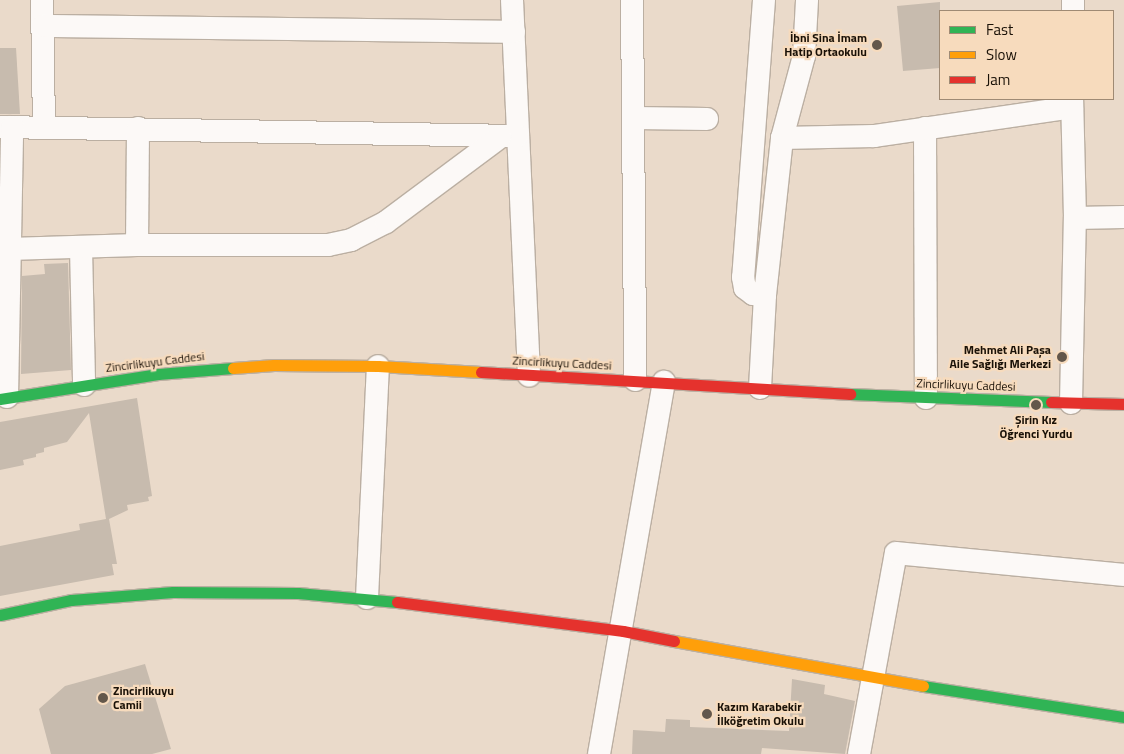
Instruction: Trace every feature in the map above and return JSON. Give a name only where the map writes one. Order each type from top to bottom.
[{"type":"street","points":[[42,0],[44,128]]},
{"type":"street","points":[[512,0],[514,32],[508,137],[529,376]]},
{"type":"street","points":[[632,0],[635,118],[635,380]]},
{"type":"street","points":[[764,0],[743,277],[745,288],[753,294],[765,295]]},
{"type":"street","points":[[760,388],[765,295],[782,138],[804,56],[808,0]]},
{"type":"street","points":[[43,26],[514,32]]},
{"type":"street","points":[[782,138],[874,136],[1072,103],[1075,218],[1071,403]]},
{"type":"street","points":[[635,118],[707,119]]},
{"type":"street","points":[[3,398],[9,249],[6,127],[138,128],[508,137]]},
{"type":"street","points":[[137,245],[138,128]]},
{"type":"street","points":[[925,128],[926,398]]},
{"type":"street","points":[[9,249],[137,245],[328,245],[351,240],[386,222],[508,137]]},
{"type":"street","points":[[1075,218],[1124,217]]},
{"type":"street","points":[[81,248],[84,385]]},
{"type":"street","name":"Zincirlikuyu Caddesi","points":[[3,398],[84,385],[256,366],[378,366],[926,398],[1124,404]]},
{"type":"street","points":[[367,598],[378,366]]},
{"type":"street","points":[[599,754],[623,631],[664,382]]},
{"type":"street","points":[[859,754],[875,680],[896,553],[1124,575]]},
{"type":"street","points":[[0,615],[71,600],[173,592],[298,593],[367,598],[623,631],[875,680],[1124,717]]},
{"type":"building","points":[[940,2],[939,68],[903,71],[897,6]]},
{"type":"building","points":[[0,48],[16,48],[20,114],[0,114]]},
{"type":"building","points":[[68,263],[71,370],[21,374],[22,276],[45,274],[44,264]]},
{"type":"building","points":[[137,398],[152,496],[148,497],[149,501],[127,505],[128,510],[109,519],[117,564],[112,564],[114,575],[0,596],[0,546],[80,530],[79,524],[106,519],[89,413],[67,442],[44,448],[44,452],[36,454],[36,457],[23,460],[24,465],[0,470],[0,422]]},
{"type":"building","name":"Zincirlikuyu Camii","points":[[145,664],[171,749],[152,754],[51,754],[39,709],[65,686]]},
{"type":"building","points":[[792,679],[825,685],[824,694],[855,701],[845,754],[762,748],[761,754],[632,754],[633,730],[665,732],[666,719],[690,720],[690,727],[789,731]]},
{"type":"traffic: fast","points":[[0,399],[158,374],[233,368]]},
{"type":"traffic: fast","points":[[850,394],[1051,402]]},
{"type":"traffic: fast","points":[[0,615],[71,600],[173,592],[298,593],[397,602]]},
{"type":"traffic: fast","points":[[923,686],[1124,717]]},
{"type":"traffic: slow","points":[[233,368],[274,365],[378,366],[481,372]]},
{"type":"traffic: slow","points":[[674,641],[923,686]]},
{"type":"traffic: jam","points":[[481,372],[850,394]]},
{"type":"traffic: jam","points":[[1051,402],[1124,404]]},
{"type":"traffic: jam","points":[[397,602],[623,631],[674,641]]},
{"type":"place","name":"İbni Sina İmam Hatip Ortaokulu","points":[[877,45]]},
{"type":"place","name":"Mehmet Ali Paşa Aile Sağlığı Merkezi","points":[[1062,357]]},
{"type":"place","name":"Şirin Kız Öğrenci Yurdu","points":[[1036,405]]},
{"type":"place","name":"Zincirlikuyu Camii","points":[[103,698]]},
{"type":"place","name":"Kazım Karabekir İlköğretim Okulu","points":[[707,714]]}]
